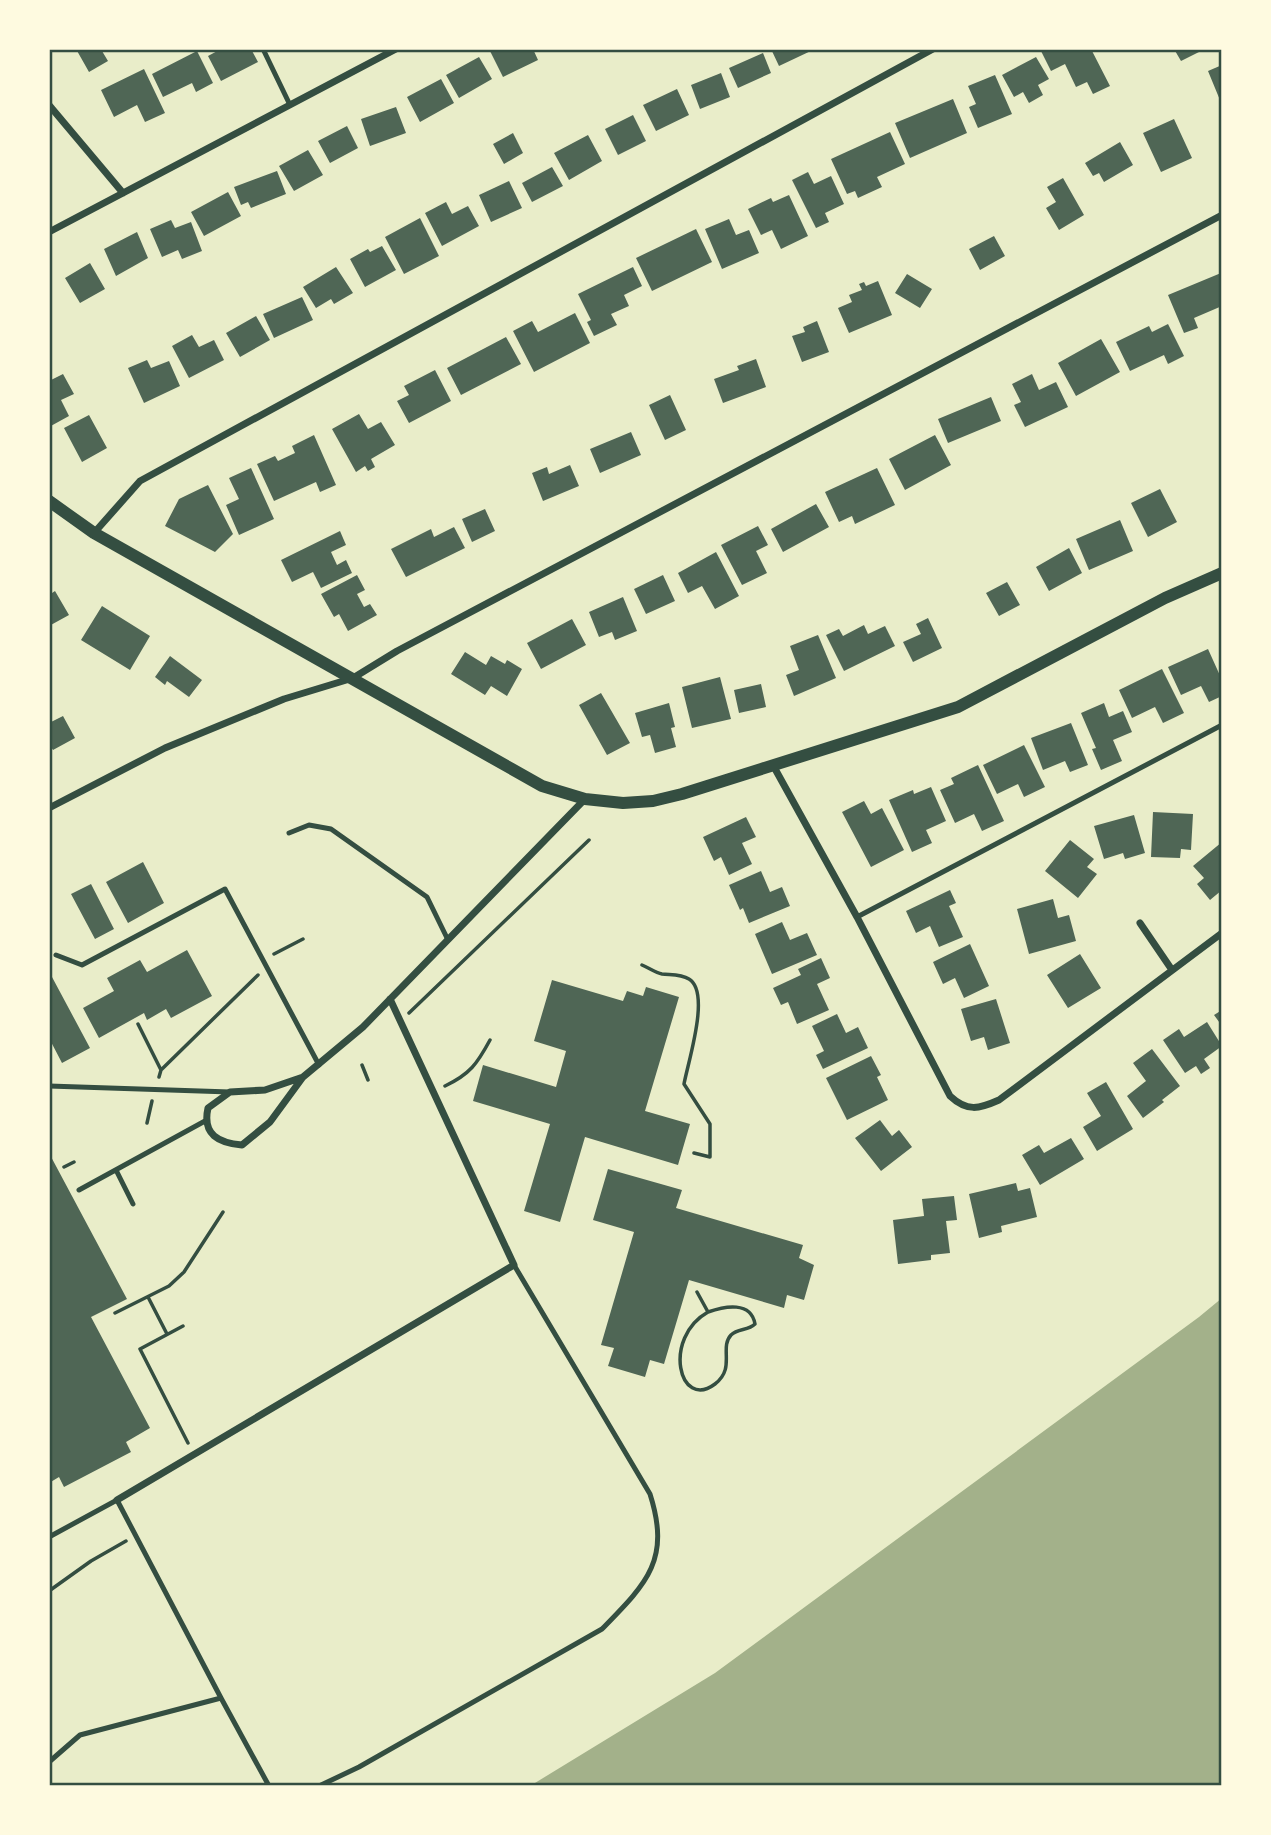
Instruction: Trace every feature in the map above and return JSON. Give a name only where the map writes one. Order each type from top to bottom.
[{"type":"street","points":[[49,232],[396,49]]},
{"type":"street","points":[[94,533],[140,481],[933,49]]},
{"type":"street","points":[[49,105],[123,193]]},
{"type":"street","points":[[49,808],[165,748],[221,723],[284,699],[353,678],[397,651],[1222,215]]},
{"type":"street","points":[[49,501],[94,533],[523,776],[564,794],[622,803],[653,801],[682,794],[958,707],[1165,598],[1222,573]]},
{"type":"street","points":[[774,767],[857,917],[950,1096],[958,1104],[971,1108],[999,1100],[1222,933]]},
{"type":"street","points":[[303,1077],[265,1090],[230,1092],[208,1108],[205,1121],[210,1132],[225,1143],[242,1144],[270,1122],[303,1077],[363,1027],[585,799]]},
{"type":"street","points":[[1140,923],[1172,970]]},
{"type":"street","points":[[117,1500],[514,1265],[390,999]]},
{"type":"lane","points":[[263,49],[290,105]]},
{"type":"lane","points":[[857,917],[1222,725]]},
{"type":"lane","points":[[289,833],[309,825],[331,829],[427,897],[448,940]]},
{"type":"lane","points":[[56,955],[82,965],[225,889],[319,1065]]},
{"type":"lane","points":[[49,1086],[230,1092]]},
{"type":"lane","points":[[79,1190],[205,1121]]},
{"type":"lane","points":[[116,1170],[133,1204]]},
{"type":"lane","points":[[319,1786],[359,1767],[602,1629],[633,1597],[647,1577],[658,1551],[658,1518],[650,1494],[514,1265]]},
{"type":"lane","points":[[49,1537],[117,1500],[269,1786]]},
{"type":"lane","points":[[49,1762],[80,1735],[221,1699]]},
{"type":"path","points":[[401,1021],[589,840]]},
{"type":"path","points":[[147,1123],[161,1070],[265,963],[303,939]]},
{"type":"path","points":[[642,965],[660,974],[677,974],[692,980],[698,991],[700,1005],[684,1084],[710,1124],[711,1140],[710,1157],[694,1153]]},
{"type":"path","points":[[138,1024],[161,1070]]},
{"type":"path","points":[[433,1091],[464,1077],[478,1062],[490,1040]]},
{"type":"path","points":[[362,1065],[368,1080]]},
{"type":"path","points":[[64,1167],[74,1162]]},
{"type":"path","points":[[115,1313],[169,1286],[184,1272],[223,1212]]},
{"type":"path","points":[[697,1292],[708,1312]]},
{"type":"path","points":[[148,1297],[167,1335]]},
{"type":"path","points":[[722,1307],[740,1307],[750,1311],[755,1324],[752,1328],[730,1336],[727,1342],[727,1368],[716,1383],[701,1389],[692,1388],[684,1382],[681,1345],[691,1326],[708,1312],[722,1307]]},
{"type":"path","points":[[183,1326],[140,1349],[189,1445]]},
{"type":"path","points":[[49,1591],[91,1561],[136,1536]]},
{"type":"shaded area","points":[[1222,1298],[1222,1786],[530,1786],[715,1673]]},
{"type":"building","points":[[76,49],[107,49],[102,51],[108,61],[89,72]]},
{"type":"building","points":[[221,49],[251,49],[258,62],[221,81],[208,56]]},
{"type":"building","points":[[533,49],[538,60],[503,77],[490,51]]},
{"type":"building","points":[[771,49],[815,49],[779,66]]},
{"type":"building","points":[[1040,49],[1091,49],[1110,86],[1093,94],[1087,82],[1076,87],[1065,64],[1051,71]]},
{"type":"building","points":[[1174,49],[1205,49],[1181,61]]},
{"type":"building","points":[[197,51],[213,83],[196,92],[192,83],[163,97],[152,74]]},
{"type":"building","points":[[763,53],[771,73],[738,88],[729,68]]},
{"type":"building","points":[[479,57],[492,79],[459,98],[446,75]]},
{"type":"building","points":[[1036,57],[1049,79],[1038,85],[1043,95],[1029,103],[1023,92],[1014,97],[1002,75]]},
{"type":"building","points":[[1222,65],[1222,105],[1208,71]]},
{"type":"building","points":[[144,69],[165,113],[145,122],[137,105],[114,117],[101,90]]},
{"type":"building","points":[[721,73],[730,97],[700,109],[691,85]]},
{"type":"building","points":[[995,75],[1012,114],[978,128],[969,107],[976,104],[968,86]]},
{"type":"building","points":[[441,79],[454,103],[420,122],[407,97]]},
{"type":"building","points":[[677,89],[689,115],[656,131],[643,105]]},
{"type":"building","points":[[953,99],[967,133],[910,158],[895,123]]},
{"type":"building","points":[[396,107],[406,133],[370,146],[361,119]]},
{"type":"building","points":[[633,115],[646,141],[618,155],[605,129]]},
{"type":"building","points":[[1174,119],[1192,158],[1161,172],[1143,133]]},
{"type":"building","points":[[347,126],[358,148],[330,163],[318,141]]},
{"type":"building","points":[[890,132],[905,164],[877,177],[882,187],[858,198],[855,191],[847,194],[831,159]]},
{"type":"building","points":[[513,133],[523,153],[504,164],[493,144]]},
{"type":"building","points":[[588,135],[602,161],[569,180],[554,153]]},
{"type":"building","points":[[1120,142],[1133,165],[1104,182],[1099,173],[1093,176],[1085,163]]},
{"type":"building","points":[[308,150],[323,175],[294,191],[279,166]]},
{"type":"building","points":[[552,167],[563,186],[532,202],[522,183]]},
{"type":"building","points":[[277,171],[286,194],[251,208],[248,202],[241,205],[234,187]]},
{"type":"building","points":[[808,172],[814,184],[831,176],[844,204],[825,213],[829,222],[816,228],[792,180]]},
{"type":"building","points":[[1063,178],[1084,215],[1059,230],[1046,208],[1056,202],[1047,187]]},
{"type":"building","points":[[509,181],[522,208],[491,222],[479,195]]},
{"type":"building","points":[[228,192],[241,216],[204,236],[191,212]]},
{"type":"building","points":[[789,195],[808,236],[781,249],[772,230],[761,235],[748,209],[771,198],[773,202]]},
{"type":"building","points":[[446,202],[452,214],[468,206],[479,226],[442,246],[425,213]]},
{"type":"building","points":[[420,218],[439,256],[404,274],[385,237]]},
{"type":"building","points":[[729,219],[736,235],[749,230],[759,253],[722,269],[705,229]]},
{"type":"building","points":[[171,220],[175,228],[191,222],[202,251],[182,259],[178,250],[162,257],[150,229]]},
{"type":"building","points":[[696,229],[712,262],[652,291],[636,258]]},
{"type":"building","points":[[137,232],[148,258],[116,276],[104,249]]},
{"type":"building","points":[[994,236],[1005,256],[980,270],[969,249]]},
{"type":"building","points":[[382,246],[396,270],[365,287],[350,259],[368,249],[370,252]]},
{"type":"building","points":[[90,263],[105,289],[80,303],[65,278]]},
{"type":"building","points":[[336,267],[353,293],[334,304],[331,299],[316,308],[303,287]]},
{"type":"building","points":[[633,267],[642,286],[624,295],[629,306],[611,314],[617,325],[594,336],[587,322],[591,320],[578,294]]},
{"type":"building","points":[[1221,273],[1222,306],[1194,318],[1198,328],[1184,333],[1168,295]]},
{"type":"building","points":[[907,274],[932,289],[920,308],[895,293]]},
{"type":"building","points":[[878,281],[892,315],[849,333],[838,308],[852,302],[849,295],[862,290],[859,284],[864,282],[866,286]]},
{"type":"building","points":[[302,297],[313,320],[274,338],[263,314]]},
{"type":"building","points":[[575,313],[590,343],[534,372],[513,331],[532,321],[538,332]]},
{"type":"building","points":[[256,316],[270,340],[240,357],[226,333]]},
{"type":"building","points":[[817,321],[829,352],[802,362],[792,336],[805,332],[803,327]]},
{"type":"building","points":[[1168,324],[1184,356],[1168,364],[1164,355],[1130,371],[1116,342],[1149,326],[1152,332]]},
{"type":"building","points":[[192,335],[199,347],[214,340],[224,360],[189,378],[172,346]]},
{"type":"building","points":[[506,337],[521,364],[461,395],[447,368]]},
{"type":"building","points":[[1101,339],[1120,372],[1076,396],[1058,363]]},
{"type":"building","points":[[756,359],[766,387],[723,403],[714,379],[739,370],[737,366]]},
{"type":"building","points":[[147,360],[151,368],[169,361],[180,386],[144,403],[128,368]]},
{"type":"building","points":[[435,370],[451,401],[409,423],[397,401],[409,395],[404,386]]},
{"type":"building","points":[[63,374],[74,394],[61,400],[69,416],[49,427],[49,381]]},
{"type":"building","points":[[1032,374],[1039,390],[1056,382],[1068,407],[1025,427],[1014,405],[1021,402],[1012,384]]},
{"type":"building","points":[[670,395],[686,430],[665,440],[649,405]]},
{"type":"building","points":[[991,397],[1001,421],[948,443],[938,419]]},
{"type":"building","points":[[359,414],[368,429],[381,422],[395,445],[371,459],[375,467],[368,471],[365,466],[356,472],[332,429]]},
{"type":"building","points":[[89,415],[107,448],[82,462],[64,428]]},
{"type":"building","points":[[631,432],[641,455],[600,473],[590,449]]},
{"type":"building","points":[[314,435],[336,485],[320,492],[316,482],[274,501],[257,464],[275,456],[278,461],[295,453],[292,446]]},
{"type":"building","points":[[935,435],[951,465],[905,490],[889,459]]},
{"type":"building","points":[[570,465],[579,486],[543,501],[532,473],[547,467],[549,474]]},
{"type":"building","points":[[251,468],[274,519],[239,535],[226,505],[239,499],[229,478]]},
{"type":"building","points":[[877,468],[895,505],[855,524],[852,516],[839,522],[825,492]]},
{"type":"building","points":[[208,485],[233,534],[215,552],[165,526],[179,499]]},
{"type":"building","points":[[1160,489],[1177,522],[1148,537],[1131,503]]},
{"type":"building","points":[[816,504],[829,527],[783,552],[771,529]]},
{"type":"building","points":[[485,509],[495,531],[472,542],[462,519]]},
{"type":"building","points":[[1120,520],[1133,551],[1089,570],[1076,539]]},
{"type":"building","points":[[758,526],[768,545],[756,551],[767,573],[742,585],[721,545]]},
{"type":"building","points":[[454,527],[465,548],[406,577],[391,549],[431,529],[434,537]]},
{"type":"building","points":[[340,531],[346,545],[331,552],[337,565],[346,560],[352,573],[321,588],[313,572],[292,582],[281,560]]},
{"type":"building","points":[[1069,548],[1082,573],[1049,591],[1036,567]]},
{"type":"building","points":[[716,552],[739,596],[715,609],[702,586],[688,593],[678,573]]},
{"type":"building","points":[[357,575],[365,590],[357,594],[364,607],[370,604],[377,615],[348,631],[339,614],[334,617],[321,594]]},
{"type":"building","points":[[663,575],[675,601],[646,614],[634,589]]},
{"type":"building","points":[[1007,582],[1020,605],[999,616],[986,593]]},
{"type":"building","points":[[55,591],[69,615],[49,626],[49,595]]},
{"type":"building","points":[[623,597],[637,631],[615,640],[612,632],[599,637],[589,612]]},
{"type":"building","points":[[102,606],[150,636],[130,670],[81,640]]},
{"type":"building","points":[[928,618],[942,648],[913,662],[903,642],[921,634],[916,624]]},
{"type":"building","points":[[572,619],[586,645],[541,669],[527,643]]},
{"type":"building","points":[[864,625],[868,634],[885,626],[895,646],[844,671],[826,635],[839,629],[843,636]]},
{"type":"building","points":[[818,635],[836,678],[794,696],[786,675],[799,670],[790,646]]},
{"type":"building","points":[[1208,649],[1222,680],[1222,696],[1209,702],[1201,686],[1181,695],[1168,667]]},
{"type":"building","points":[[465,652],[486,665],[491,656],[505,664],[507,660],[522,669],[507,696],[491,686],[485,695],[451,674]]},
{"type":"building","points":[[170,656],[202,680],[189,697],[167,681],[165,685],[155,677]]},
{"type":"building","points":[[1162,669],[1184,713],[1163,723],[1155,707],[1132,718],[1119,690]]},
{"type":"building","points":[[720,677],[731,719],[692,728],[682,687]]},
{"type":"building","points":[[761,684],[766,707],[739,713],[734,690]]},
{"type":"building","points":[[601,693],[630,743],[607,755],[579,705]]},
{"type":"building","points":[[669,703],[675,727],[671,728],[676,747],[655,753],[650,735],[642,737],[635,713]]},
{"type":"building","points":[[1104,703],[1109,717],[1123,711],[1132,732],[1113,740],[1122,761],[1101,770],[1092,749],[1096,748],[1081,713]]},
{"type":"building","points":[[63,716],[75,738],[53,750],[49,744],[49,723]]},
{"type":"building","points":[[1071,723],[1088,765],[1070,772],[1065,761],[1043,770],[1031,738]]},
{"type":"building","points":[[1024,745],[1045,787],[1024,797],[1018,784],[997,794],[983,765]]},
{"type":"building","points":[[978,765],[1004,821],[982,831],[974,814],[955,823],[940,790],[954,784],[951,778]]},
{"type":"building","points":[[931,787],[946,821],[926,830],[932,843],[912,852],[889,800],[913,790],[914,794]]},
{"type":"building","points":[[864,801],[871,814],[882,808],[904,850],[871,867],[842,812]]},
{"type":"building","points":[[1153,812],[1193,814],[1191,850],[1181,849],[1180,858],[1151,857]]},
{"type":"building","points":[[1134,815],[1145,853],[1125,859],[1123,853],[1104,859],[1094,826]]},
{"type":"building","points":[[746,817],[756,837],[742,843],[752,864],[729,875],[721,857],[714,861],[703,837]]},
{"type":"building","points":[[1070,840],[1094,859],[1087,867],[1097,874],[1078,898],[1045,871]]},
{"type":"building","points":[[1222,842],[1222,890],[1210,900],[1197,884],[1204,878],[1193,866]]},
{"type":"building","points":[[143,862],[164,903],[128,923],[106,882]]},
{"type":"building","points":[[761,871],[770,892],[782,887],[790,906],[749,923],[729,885]]},
{"type":"building","points":[[91,884],[114,929],[95,939],[71,894]]},
{"type":"building","points":[[950,890],[956,903],[949,906],[963,937],[939,947],[930,926],[916,933],[906,911]]},
{"type":"building","points":[[1053,899],[1058,918],[1069,915],[1076,941],[1029,954],[1017,909]]},
{"type":"building","points":[[782,922],[790,940],[807,933],[817,955],[772,974],[755,934]]},
{"type":"building","points":[[970,944],[989,986],[964,998],[955,978],[943,984],[933,962]]},
{"type":"building","points":[[187,950],[212,996],[171,1018],[166,1009],[147,1020],[144,1013],[99,1038],[83,1008],[114,991],[107,978],[140,960],[147,972]]},
{"type":"building","points":[[1080,954],[1101,988],[1068,1008],[1047,975]]},
{"type":"building","points":[[821,958],[830,978],[817,984],[829,1010],[797,1024],[788,1002],[781,1005],[773,988],[801,975],[798,969]]},
{"type":"building","points":[[52,977],[90,1048],[62,1063],[49,1038],[49,978]]},
{"type":"building","points":[[552,980],[623,1001],[627,991],[643,996],[646,987],[679,997],[645,1111],[690,1124],[678,1165],[585,1137],[560,1222],[524,1211],[550,1124],[473,1101],[483,1065],[556,1087],[566,1051],[534,1041]]},
{"type":"building","points":[[996,999],[1010,1043],[988,1050],[984,1037],[971,1041],[961,1009]]},
{"type":"building","points":[[1222,1010],[1222,1026],[1214,1015]]},
{"type":"building","points":[[837,1014],[846,1033],[858,1027],[868,1048],[823,1069],[816,1055],[824,1051],[812,1026]]},
{"type":"building","points":[[1207,1022],[1222,1046],[1204,1059],[1210,1068],[1201,1074],[1196,1066],[1185,1073],[1163,1040],[1179,1029],[1184,1037]]},
{"type":"building","points":[[1152,1049],[1180,1086],[1143,1118],[1127,1096],[1146,1081],[1133,1063]]},
{"type":"building","points":[[871,1056],[881,1075],[877,1077],[888,1100],[847,1120],[826,1078]]},
{"type":"building","points":[[1106,1082],[1133,1129],[1097,1151],[1083,1127],[1101,1116],[1087,1093]]},
{"type":"building","points":[[880,1120],[892,1136],[899,1130],[912,1147],[881,1171],[855,1138]]},
{"type":"building","points":[[1071,1138],[1084,1159],[1040,1185],[1022,1155],[1039,1145],[1044,1153]]},
{"type":"building","points":[[49,1153],[127,1299],[91,1317],[150,1428],[126,1442],[131,1452],[64,1487],[59,1477],[49,1483]]},
{"type":"building","points":[[608,1169],[682,1190],[676,1208],[803,1245],[799,1258],[814,1265],[804,1300],[787,1295],[784,1308],[689,1280],[664,1364],[650,1360],[645,1377],[608,1366],[614,1348],[601,1345],[634,1232],[593,1220]]},
{"type":"building","points":[[1016,1183],[1018,1191],[1030,1188],[1037,1217],[1001,1226],[1002,1232],[979,1238],[969,1194]]},
{"type":"building","points":[[954,1196],[957,1220],[946,1221],[950,1253],[931,1255],[931,1260],[898,1264],[893,1220],[924,1216],[922,1199]]}]
